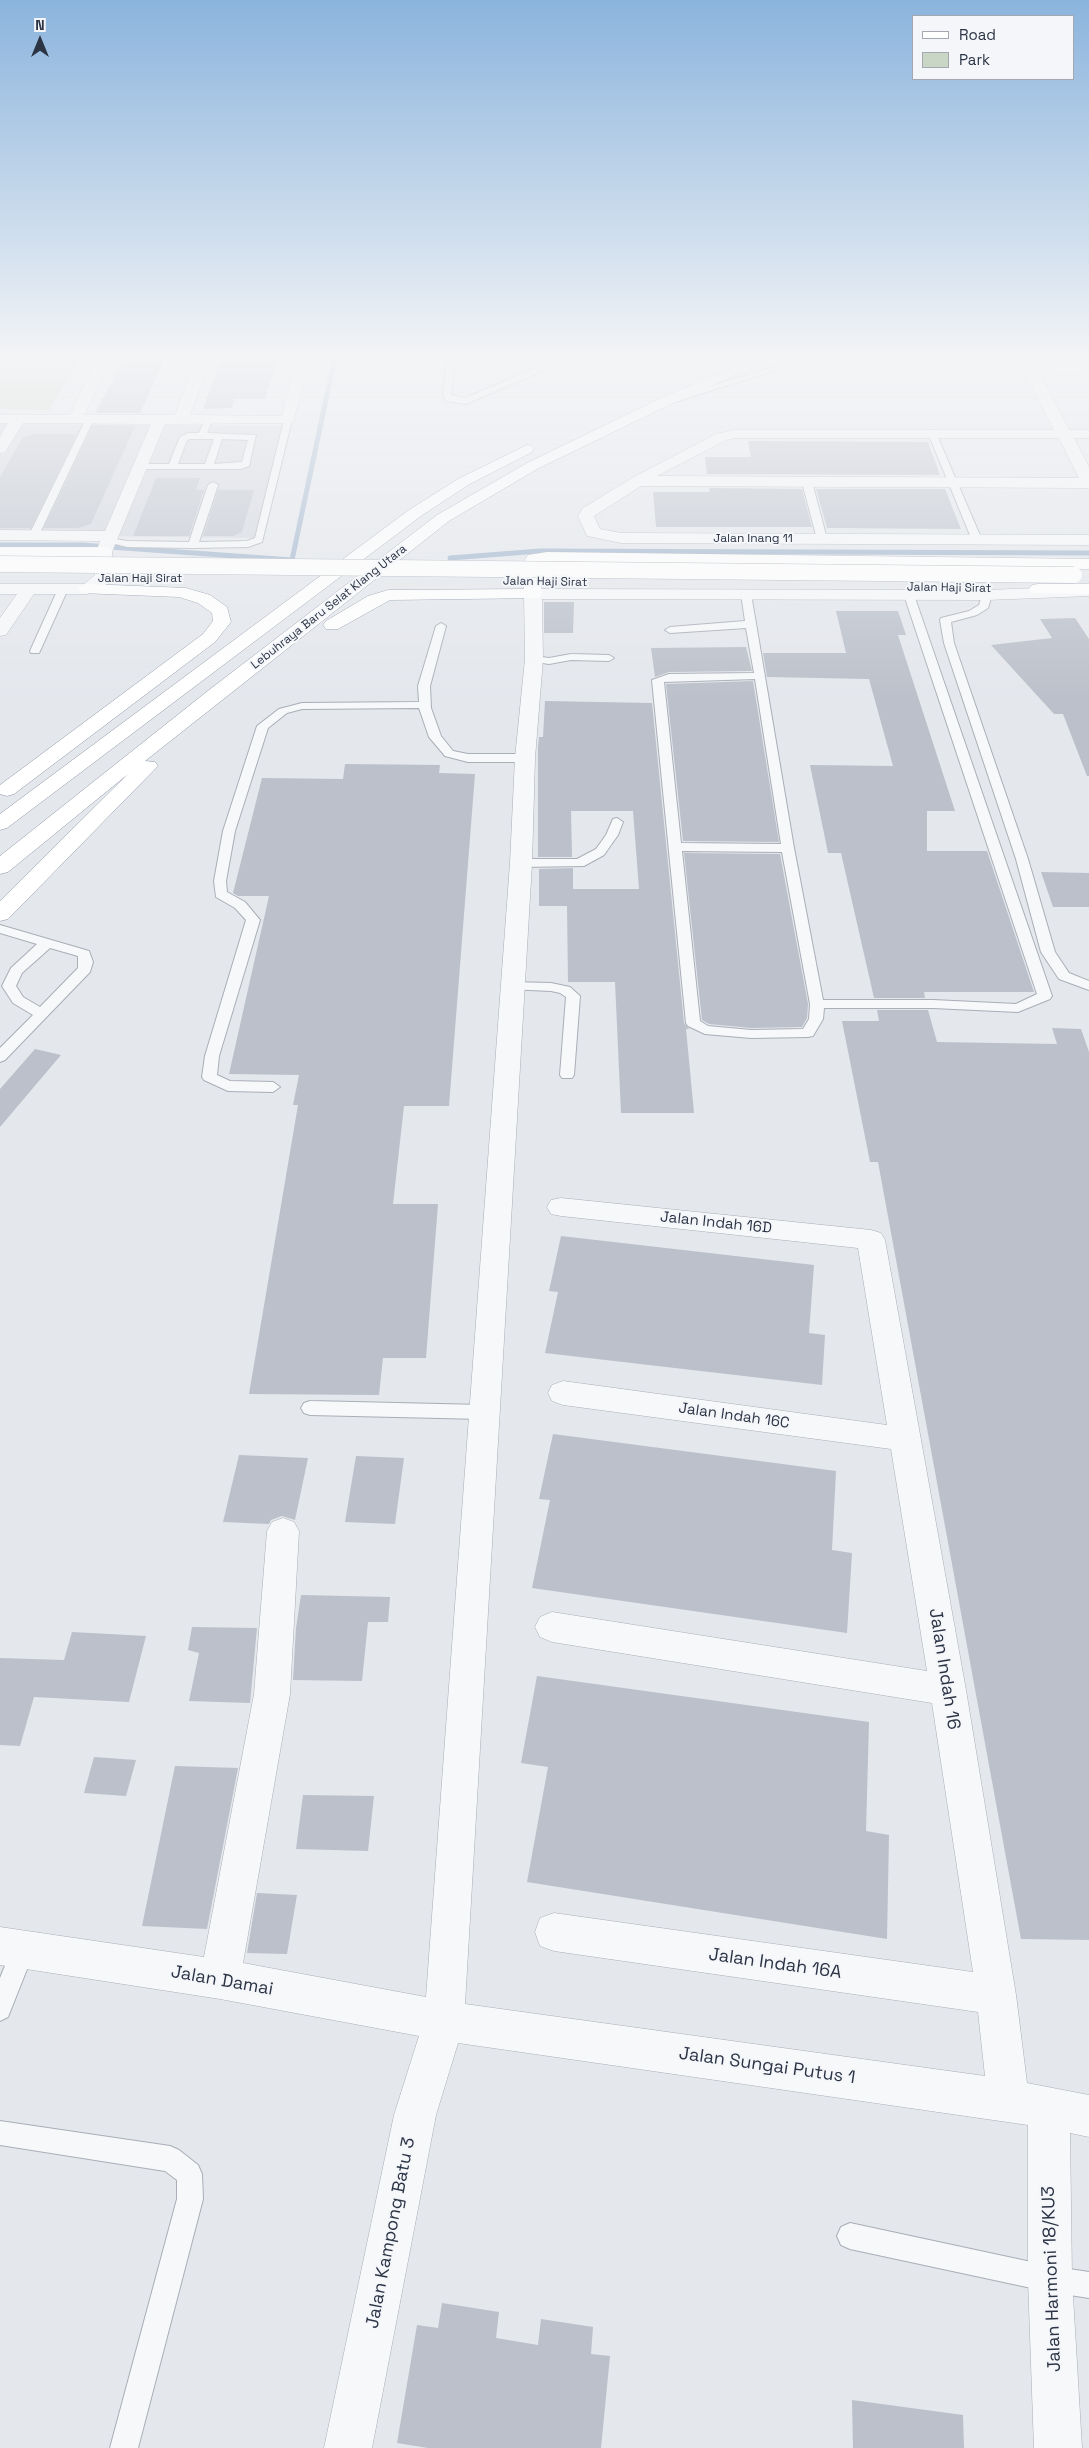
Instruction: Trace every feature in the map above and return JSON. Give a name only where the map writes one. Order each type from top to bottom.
[{"type":"main road","name":"Lebuhraya Baru Selat Klang Utara","points":[[0,824],[208,670],[415,513],[463,482],[485,471]]},
{"type":"main road","name":"Lebuhraya Baru Selat Klang Utara","points":[[0,867],[223,688],[443,518],[523,471]]},
{"type":"main road","points":[[0,552],[108,544]]},
{"type":"main road","points":[[0,914],[110,806],[223,688],[281,656],[374,600],[388,595],[533,594],[531,563],[534,559],[547,557],[1089,564]]},
{"type":"main road","name":"Jalan Haji Sirat","points":[[0,564],[1081,575]]},
{"type":"main road","name":"Jalan Haji Sirat","points":[[0,579],[457,580],[1089,590]]},
{"type":"main road","points":[[4,792],[209,638],[222,622],[221,610],[204,600],[180,592],[87,589]]},
{"type":"main road","points":[[4,792],[208,670]]},
{"type":"street","points":[[0,589],[87,589],[98,584],[104,576],[108,544],[138,471]]},
{"type":"street","name":"Jalan Inang 11","points":[[655,471],[589,511],[586,516],[593,533],[620,538],[1089,540]]},
{"type":"street","points":[[636,481],[1089,482]]},
{"type":"street","points":[[0,535],[34,535],[108,544]]},
{"type":"street","points":[[0,631],[29,589]]},
{"type":"street","points":[[533,594],[987,595],[1089,590]]},
{"type":"street","name":"Jalan Kampong Batu 3","points":[[348,2448],[415,2115],[444,2021],[521,863],[525,758],[534,659],[533,594]]},
{"type":"street","name":"Jalan Indah 16D","points":[[561,1207],[871,1240]]},
{"type":"street","name":"Jalan Indah 16","points":[[871,1240],[948,1690],[996,1995],[1008,2100]]},
{"type":"street","name":"Jalan Indah 16C","points":[[563,1393],[905,1440]]},
{"type":"street","points":[[220,1979],[272,1694],[282,1531]]},
{"type":"street","points":[[552,1627],[948,1690]]},
{"type":"street","name":"Jalan Indah 16A","points":[[554,1932],[996,1995]]},
{"type":"street","name":"Jalan Damai","points":[[11,1947],[220,1979],[444,2021]]},
{"type":"street","name":"Jalan Sungai Putus 1","points":[[444,2021],[1008,2100],[1069,2112]]},
{"type":"street","name":"Jalan Harmoni 18/KU3","points":[[1058,2448],[1070,2282],[1069,2112]]},
{"type":"lane","points":[[34,535],[65,471]]},
{"type":"lane","points":[[108,544],[248,544],[259,540],[276,471]]},
{"type":"lane","points":[[948,471],[977,540]]},
{"type":"lane","points":[[807,482],[822,539]]},
{"type":"lane","points":[[193,545],[213,485]]},
{"type":"lane","points":[[35,651],[63,589]]},
{"type":"lane","points":[[746,594],[760,676],[788,848],[817,1004],[816,1019],[808,1033],[759,1034],[705,1030],[693,1023],[658,680],[669,677],[760,676]]},
{"type":"lane","points":[[817,1004],[933,1004],[1018,1008],[1045,996],[909,595]]},
{"type":"lane","points":[[987,595],[984,606],[973,613],[945,620],[949,643],[1022,859],[1048,952],[1064,976],[1089,986]]},
{"type":"lane","points":[[670,630],[751,624]]},
{"type":"lane","points":[[441,626],[424,686],[425,705],[435,737],[450,754],[468,758],[525,758]]},
{"type":"lane","points":[[534,659],[549,662],[571,657],[609,658]]},
{"type":"lane","points":[[273,1087],[228,1086],[209,1076],[212,1056],[253,920],[240,905],[222,894],[220,881],[229,832],[263,726],[283,711],[302,706],[425,705]]},
{"type":"lane","points":[[521,863],[579,863],[600,852],[612,835],[617,822]]},
{"type":"lane","points":[[675,847],[788,848]]},
{"type":"lane","points":[[0,929],[84,954],[86,962],[85,969],[0,1057]]},
{"type":"lane","points":[[42,1014],[18,1000],[8,986],[16,971],[46,944]]},
{"type":"lane","points":[[512,986],[551,987],[565,990],[572,996],[567,1075]]},
{"type":"lane","points":[[310,1408],[483,1412]]},
{"type":"lane","points":[[0,2009],[11,1947]]},
{"type":"lane","points":[[0,2133],[170,2159],[190,2174],[190,2199],[124,2448]]},
{"type":"lane","points":[[850,2236],[1070,2282]]},
{"type":"shaded area","points":[[0,471],[271,471],[254,538],[0,535]]},
{"type":"building","points":[[3,471],[59,471],[31,528],[0,528],[0,477]]},
{"type":"building","points":[[71,471],[115,471],[91,524],[78,528],[44,528]]},
{"type":"building","points":[[707,471],[939,471],[940,475],[707,474]]},
{"type":"building","points":[[156,478],[200,478],[196,490],[204,490],[189,536],[133,536]]},
{"type":"building","points":[[709,488],[802,489],[812,527],[656,527],[653,492],[710,492]]},
{"type":"building","points":[[816,489],[945,489],[961,529],[827,528]]},
{"type":"building","points":[[218,490],[254,490],[242,532],[233,536],[203,536]]},
{"type":"building","points":[[544,602],[574,602],[573,633],[544,633]]},
{"type":"building","points":[[836,611],[898,611],[906,635],[898,635],[955,811],[927,811],[927,851],[987,851],[1034,992],[924,992],[925,998],[874,998],[841,853],[828,853],[810,765],[893,766],[869,679],[767,677],[763,653],[846,653]]},
{"type":"building","points":[[1075,618],[1089,639],[1089,776],[1087,776],[1063,714],[1054,714],[991,645],[1052,638],[1040,619]]},
{"type":"building","points":[[746,647],[752,671],[669,672],[655,677],[651,648]]},
{"type":"building","points":[[753,681],[779,842],[683,841],[666,684]]},
{"type":"building","points":[[545,701],[652,703],[684,1023],[689,1029],[686,1029],[694,1113],[621,1113],[615,982],[568,982],[567,906],[539,906],[539,869],[573,868],[573,889],[639,889],[633,811],[571,811],[572,857],[538,857],[538,747],[539,737],[543,737]]},
{"type":"building","points":[[345,764],[440,765],[439,773],[475,774],[449,1106],[404,1106],[393,1204],[438,1204],[426,1358],[383,1358],[379,1395],[249,1394],[298,1105],[293,1105],[299,1075],[229,1074],[269,896],[238,896],[233,893],[262,778],[343,779]]},
{"type":"building","points":[[684,853],[780,854],[808,1004],[807,1018],[802,1027],[751,1028],[709,1024],[702,1020]]},
{"type":"building","points":[[1041,872],[1089,873],[1089,907],[1053,907]]},
{"type":"building","points":[[877,1010],[928,1010],[937,1042],[1057,1044],[1052,1028],[1081,1029],[1089,1052],[1089,1940],[1021,1939],[878,1162],[870,1162],[842,1021],[879,1021]]},
{"type":"building","points":[[35,1049],[61,1055],[0,1127],[0,1089]]},
{"type":"building","points":[[561,1236],[814,1265],[809,1333],[825,1335],[822,1385],[545,1353],[558,1292],[549,1291]]},
{"type":"building","points":[[553,1434],[836,1471],[832,1550],[852,1553],[847,1633],[532,1588],[550,1500],[539,1499]]},
{"type":"building","points":[[239,1455],[308,1458],[295,1520],[282,1516],[271,1520],[269,1524],[223,1522]]},
{"type":"building","points":[[356,1456],[404,1458],[395,1524],[345,1522]]},
{"type":"building","points":[[301,1595],[390,1597],[388,1622],[368,1622],[362,1681],[293,1680],[296,1628]]},
{"type":"building","points":[[192,1627],[257,1628],[250,1703],[189,1701],[199,1653],[188,1650]]},
{"type":"building","points":[[72,1632],[146,1636],[129,1702],[34,1697],[20,1746],[0,1745],[0,1658],[64,1660]]},
{"type":"building","points":[[537,1676],[869,1722],[866,1831],[889,1835],[887,1939],[527,1882],[548,1767],[521,1763]]},
{"type":"building","points":[[94,1757],[136,1760],[126,1796],[84,1793]]},
{"type":"building","points":[[175,1766],[238,1768],[207,1929],[142,1926]]},
{"type":"building","points":[[303,1795],[374,1796],[368,1851],[296,1849]]},
{"type":"building","points":[[257,1893],[297,1895],[287,1954],[247,1953]]},
{"type":"building","points":[[442,2303],[499,2312],[496,2338],[538,2345],[541,2319],[593,2327],[591,2354],[610,2356],[601,2448],[428,2448],[397,2443],[417,2325],[438,2328]]},
{"type":"building","points":[[852,2400],[963,2415],[964,2448],[853,2448]]},
{"type":"waterway","points":[[0,545],[82,545],[292,560],[311,471]]},
{"type":"waterway","points":[[450,558],[540,551],[1089,553]]}]
